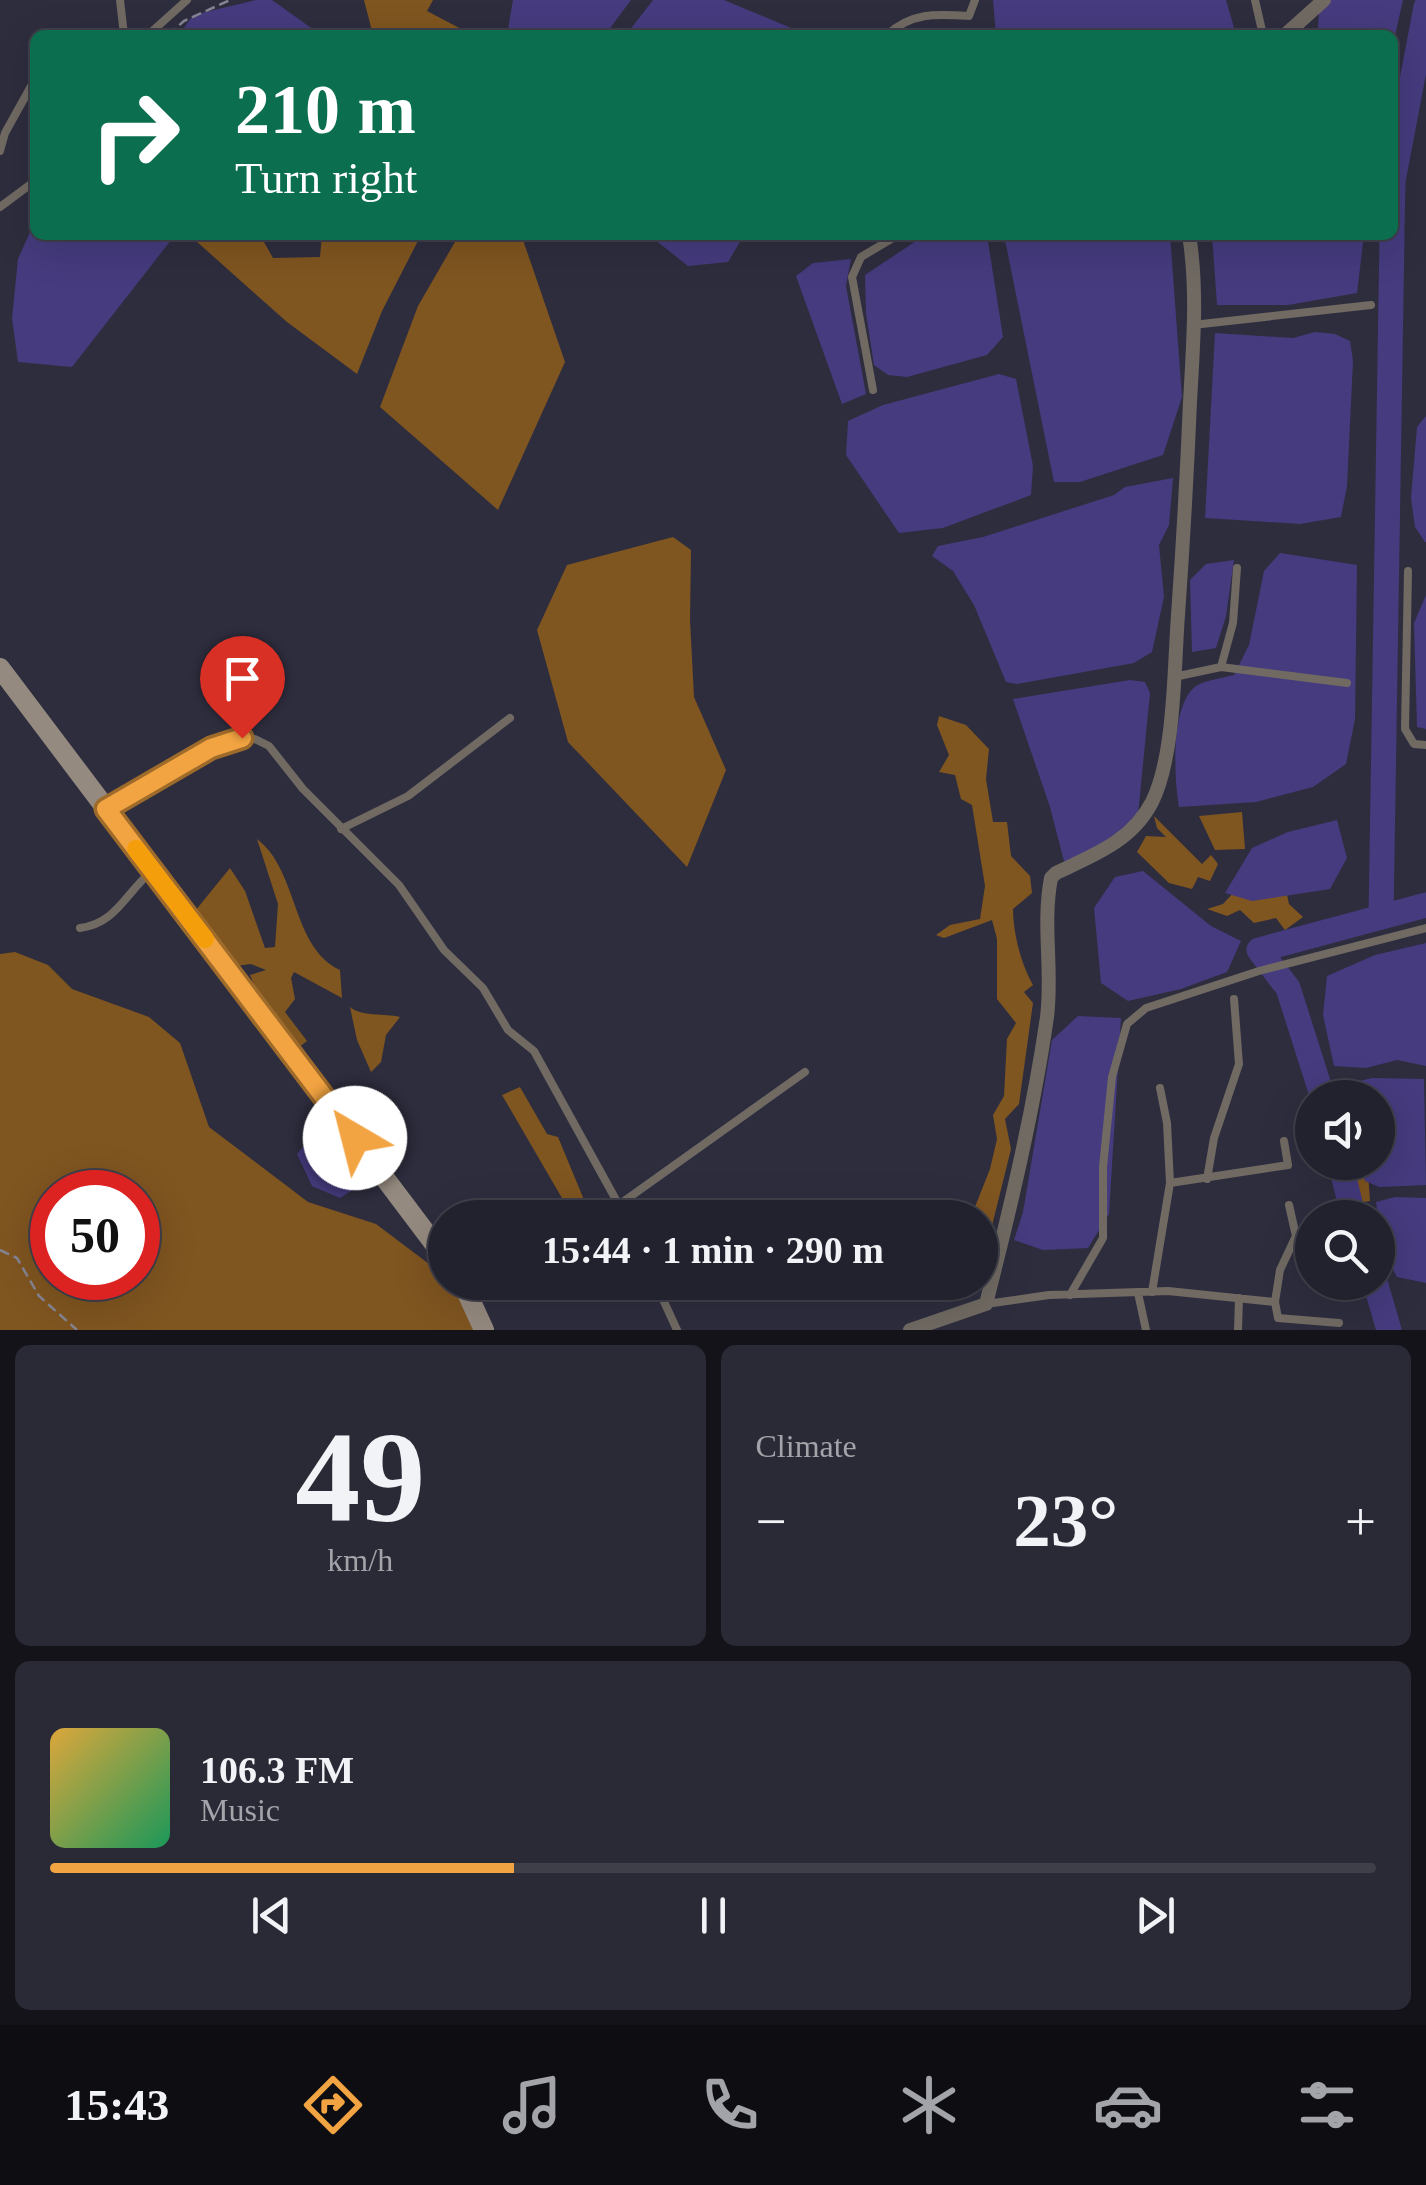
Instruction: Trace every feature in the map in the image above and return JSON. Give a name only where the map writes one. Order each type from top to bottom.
[{"type":"main road","points":[[0,668],[428,1235]]},
{"type":"main road","points":[[470,1300],[484,1330]]},
{"type":"street","points":[[1291,30],[1324,0]]},
{"type":"street","points":[[910,1330],[986,1304],[1016,1189],[1046,1018],[1049,984],[1045,936],[1051,878],[1056,872],[1105,851],[1128,833],[1151,804],[1165,756],[1174,676],[1193,325],[1189,240]]},
{"type":"lane","points":[[120,0],[123,30]]},
{"type":"lane","points":[[154,30],[187,0]]},
{"type":"lane","points":[[893,30],[900,23],[928,13],[968,16],[976,0]]},
{"type":"lane","points":[[1256,0],[1262,30]]},
{"type":"lane","points":[[0,151],[30,87]]},
{"type":"lane","points":[[0,206],[30,185]]},
{"type":"lane","points":[[873,390],[852,277],[862,257],[890,240]]},
{"type":"lane","points":[[1193,325],[1371,305]]},
{"type":"lane","points":[[1220,667],[1232,622],[1238,568]]},
{"type":"lane","points":[[1408,572],[1405,729],[1414,744],[1426,745]]},
{"type":"lane","points":[[1174,676],[1220,667],[1347,682]]},
{"type":"lane","points":[[340,829],[408,796],[510,718]]},
{"type":"lane","points":[[106,809],[211,748],[242,738],[269,746],[340,829],[399,885],[444,950],[483,988],[508,1030],[534,1051],[618,1200]]},
{"type":"lane","points":[[80,928],[98,926],[109,919],[152,870]]},
{"type":"lane","points":[[1070,1295],[1102,1238],[1102,1166],[1112,1078],[1126,1024],[1146,1008],[1259,971],[1426,928]]},
{"type":"lane","points":[[1207,1179],[1214,1138],[1239,1064],[1234,999]]},
{"type":"lane","points":[[626,1200],[805,1072]]},
{"type":"lane","points":[[1152,1292],[1170,1184],[1168,1123],[1160,1088]]},
{"type":"lane","points":[[1170,1184],[1288,1165],[1284,1140]]},
{"type":"lane","points":[[1290,1205],[1296,1236],[1280,1270],[1275,1302],[1278,1318],[1338,1323]]},
{"type":"lane","points":[[986,1304],[1138,1292],[1275,1302]]},
{"type":"lane","points":[[1138,1292],[1146,1330]]},
{"type":"lane","points":[[1238,1330],[1240,1298]]},
{"type":"lane","points":[[663,1300],[677,1330]]},
{"type":"path","points":[[174,30],[184,21],[230,0]]},
{"type":"path","points":[[0,1250],[17,1258],[39,1296],[77,1330]]},
{"type":"shaded area","points":[[272,0],[314,30],[182,30],[193,15]]},
{"type":"shaded area","points":[[364,0],[433,0],[427,11],[463,30],[372,30]]},
{"type":"shaded area","points":[[513,0],[631,0],[609,30],[508,30]]},
{"type":"shaded area","points":[[653,0],[724,0],[796,30],[630,30]]},
{"type":"shaded area","points":[[993,0],[1226,0],[1235,30],[996,30]]},
{"type":"shaded area","points":[[1330,0],[1403,0],[1396,30],[1321,30],[1318,28],[1319,12]]},
{"type":"shaded area","points":[[30,232],[30,240],[171,240],[72,367],[18,362],[12,318],[18,259]]},
{"type":"shaded area","points":[[263,240],[273,258],[320,257],[322,240],[418,240],[382,311],[357,374],[287,322],[196,241]]},
{"type":"shaded area","points":[[456,240],[523,240],[565,362],[498,510],[380,407],[418,306]]},
{"type":"shaded area","points":[[655,240],[741,240],[728,262],[688,266]]},
{"type":"shaded area","points":[[918,240],[988,240],[1003,337],[987,355],[907,377],[888,375],[874,365],[865,275]]},
{"type":"shaded area","points":[[1005,240],[1170,240],[1182,397],[1163,455],[1080,482],[1054,482]]},
{"type":"shaded area","points":[[1212,240],[1363,240],[1357,293],[1288,305],[1217,305]]},
{"type":"shaded area","points":[[851,259],[846,286],[866,394],[842,404],[796,276],[813,263]]},
{"type":"shaded area","points":[[1315,332],[1335,334],[1350,341],[1353,361],[1347,486],[1341,517],[1300,524],[1205,518],[1215,333],[1293,338]]},
{"type":"shaded area","points":[[999,374],[1016,379],[1033,466],[1031,495],[943,528],[899,533],[846,455],[848,421],[883,405]]},
{"type":"shaded area","points":[[1426,416],[1425,542],[1415,527],[1411,498],[1417,427]]},
{"type":"shaded area","points":[[1173,478],[1169,525],[1159,545],[1164,597],[1152,652],[1134,663],[1017,684],[1006,682],[974,605],[953,571],[932,556],[938,546],[983,537],[1114,495],[1125,487]]},
{"type":"shaded area","points":[[673,537],[691,550],[694,697],[726,770],[687,867],[568,742],[537,630],[567,565]]},
{"type":"shaded area","points":[[1280,553],[1357,565],[1355,719],[1346,764],[1313,787],[1256,802],[1179,807],[1175,761],[1182,709],[1196,686],[1234,675],[1249,645],[1264,571]]},
{"type":"shaded area","points":[[1234,560],[1226,616],[1216,648],[1192,652],[1190,580],[1206,564]]},
{"type":"shaded area","points":[[1426,595],[1426,729],[1417,727],[1414,623]]},
{"type":"shaded area","points":[[1130,680],[1145,682],[1150,693],[1138,815],[1098,861],[1065,865],[1050,807],[1013,699]]},
{"type":"shaded area","points":[[939,716],[966,725],[989,749],[986,779],[993,822],[1007,822],[1011,856],[1030,876],[1032,893],[1013,909],[1018,948],[1033,985],[1024,992],[1033,1003],[1019,1104],[1005,1119],[1011,1149],[998,1201],[978,1200],[997,1139],[993,1115],[1004,1096],[1007,1039],[1016,1023],[997,999],[997,939],[992,920],[944,938],[936,935],[950,925],[980,919],[985,886],[972,805],[961,799],[955,775],[939,772],[949,755],[937,725]]},
{"type":"shaded area","points":[[1242,812],[1245,849],[1215,850],[1199,816]]},
{"type":"shaded area","points":[[1154,816],[1202,864],[1211,855],[1218,864],[1210,881],[1198,877],[1192,889],[1169,883],[1137,852],[1146,836],[1166,837],[1157,828]]},
{"type":"shaded area","points":[[1337,820],[1347,858],[1330,889],[1252,901],[1225,893],[1252,848],[1288,832]]},
{"type":"shaded area","points":[[257,839],[281,870],[312,944],[340,970],[342,998],[294,972],[291,978],[295,999],[285,1012],[307,1041],[294,1051],[265,1013],[250,975],[266,970],[251,964],[229,967],[191,916],[230,868],[245,891],[265,948],[275,947],[278,904]]},
{"type":"shaded area","points":[[1143,871],[1211,926],[1241,941],[1227,972],[1181,989],[1128,1001],[1101,983],[1094,908],[1115,877]]},
{"type":"shaded area","points":[[1250,875],[1285,886],[1289,904],[1303,917],[1285,930],[1276,918],[1254,923],[1240,910],[1227,916],[1207,909],[1223,904]]},
{"type":"shaded area","points":[[1426,943],[1426,1066],[1397,1060],[1366,1068],[1334,1066],[1323,1015],[1327,976],[1375,955]]},
{"type":"shaded area","points":[[15,952],[48,965],[72,989],[149,1017],[180,1043],[209,1127],[308,1202],[376,1224],[428,1263],[428,1300],[461,1300],[474,1330],[0,1330],[0,954]]},
{"type":"shaded area","points":[[350,1007],[367,1014],[400,1017],[386,1035],[381,1062],[371,1072],[357,1040]]},
{"type":"shaded area","points":[[1078,1016],[1121,1018],[1109,1214],[1088,1248],[1043,1250],[1014,1240],[1023,1212],[1052,1040]]},
{"type":"shaded area","points":[[1424,1079],[1426,1185],[1379,1187],[1365,1181],[1395,1180],[1395,1080],[1364,1080]]},
{"type":"shaded area","points":[[520,1087],[547,1134],[558,1137],[584,1200],[563,1200],[502,1095]]},
{"type":"shaded area","points":[[313,1135],[340,1146],[367,1181],[340,1198],[312,1186],[297,1154]]},
{"type":"shaded area","points":[[1337,1180],[1369,1180],[1370,1200],[1342,1200]]},
{"type":"shaded area","points":[[1426,1198],[1426,1283],[1395,1273],[1395,1200],[1384,1200]]},
{"type":"waterway","points":[[1398,155],[1426,7]]},
{"type":"waterway","points":[[1381,917],[1392,240]]},
{"type":"waterway","points":[[1317,1080],[1288,988],[1259,950],[1426,905]]},
{"type":"waterway","points":[[1344,1180],[1350,1200]]},
{"type":"waterway","points":[[1380,1300],[1389,1330]]},
{"type":"slow traffic","points":[[136,849],[205,939]]},
{"type":"route","points":[[242,738],[211,748],[106,809],[355,1138]]}]
